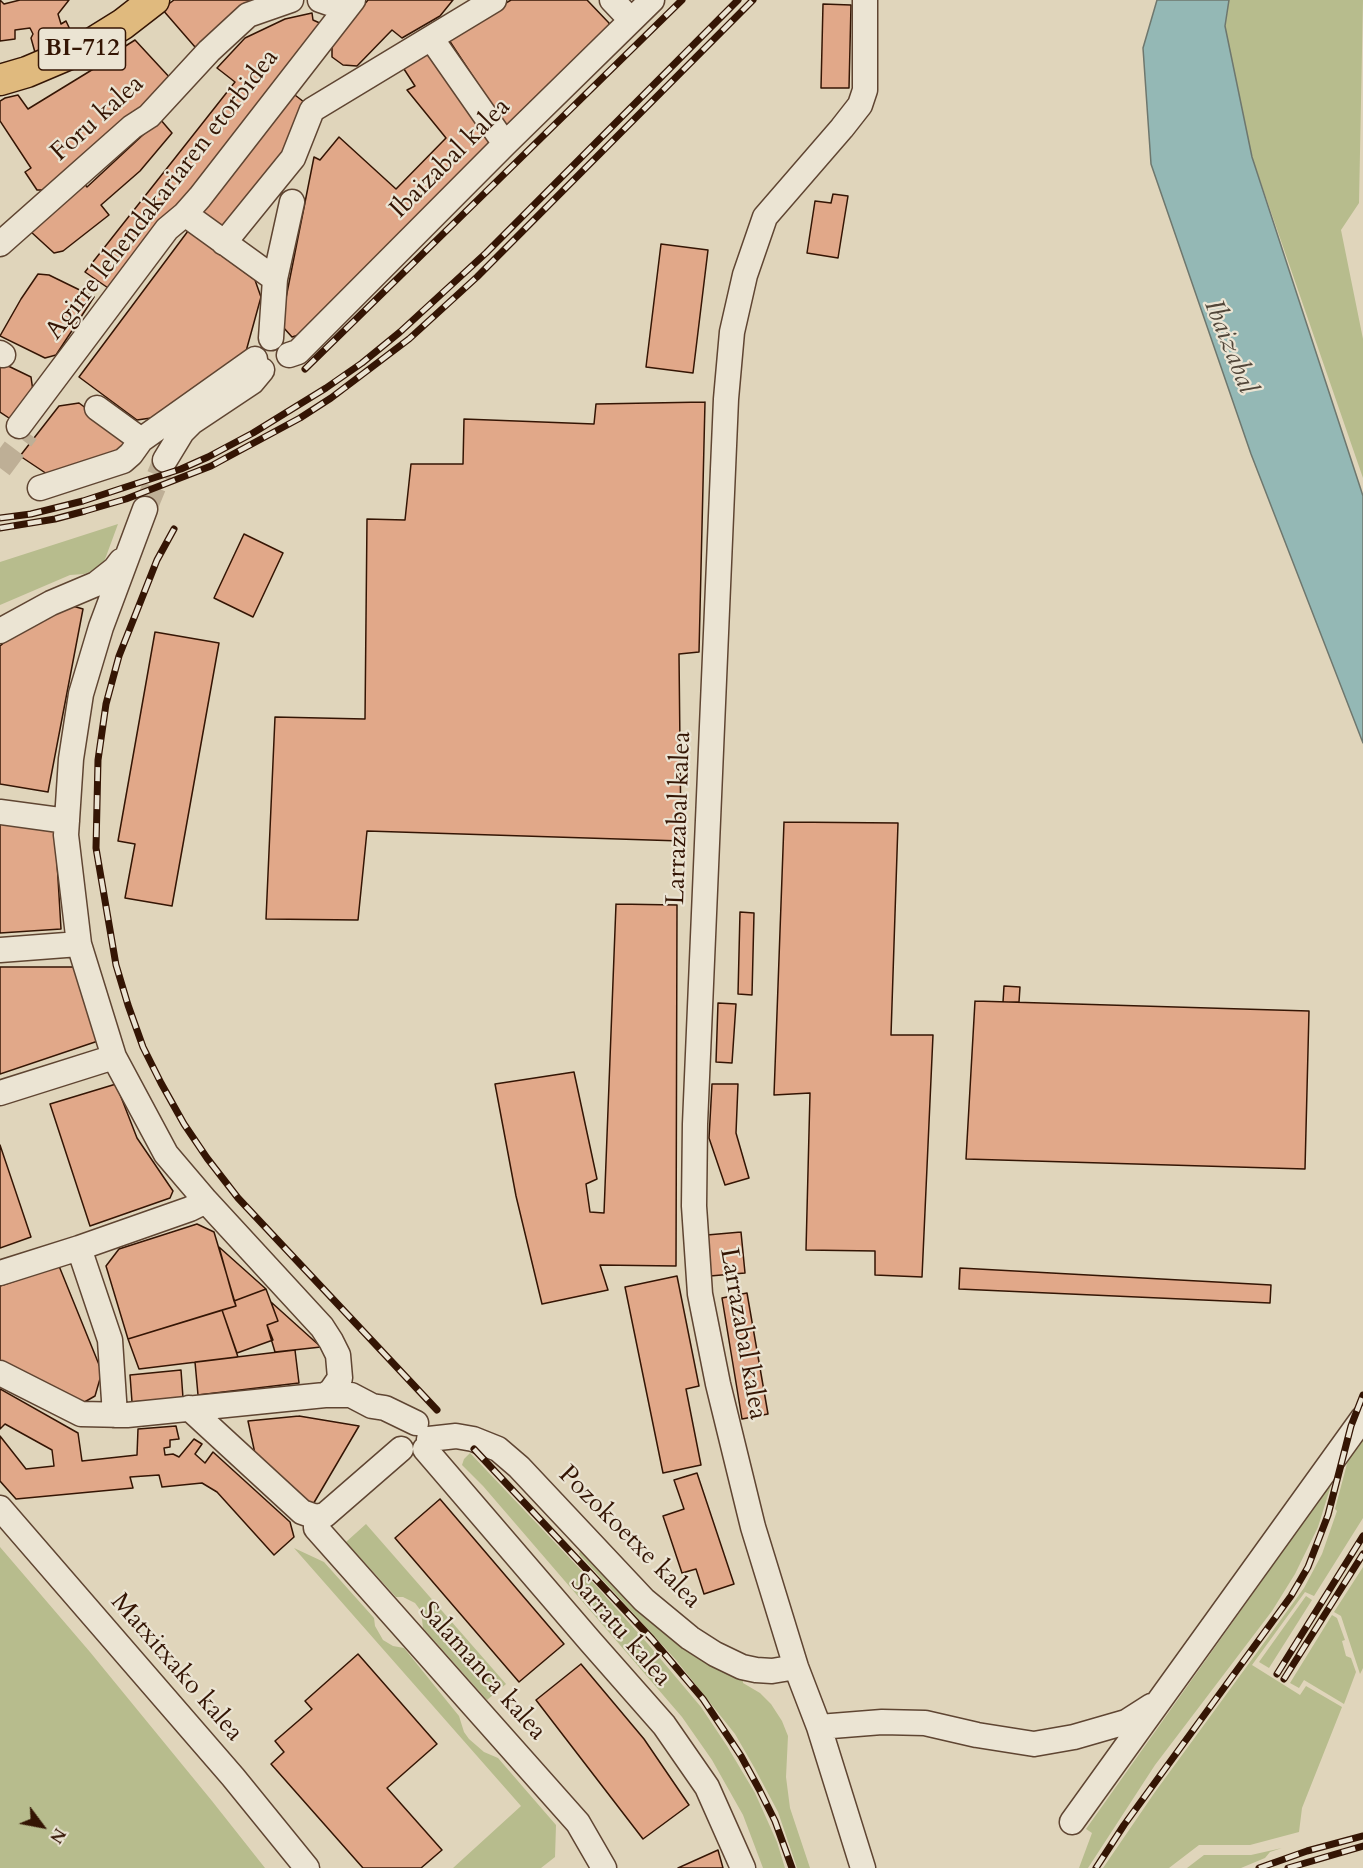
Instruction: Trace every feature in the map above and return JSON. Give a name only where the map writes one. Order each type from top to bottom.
[{"type":"main road","name":"BI-712","points":[[0,80],[36,69],[86,47],[123,24],[154,0]]},
{"type":"street","name":"Foru kalea","points":[[0,244],[132,127],[149,116],[209,51],[248,15],[291,0]]},
{"type":"street","points":[[320,0],[350,4]]},
{"type":"street","points":[[224,243],[293,158],[312,110],[494,0]]},
{"type":"street","points":[[612,0],[631,20]]},
{"type":"street","name":"Ibaizabal kalea","points":[[289,355],[298,352],[652,0]]},
{"type":"street","name":"Larrazabal kalea","points":[[819,1727],[795,1667],[751,1516],[718,1384],[700,1294],[694,1206],[695,1124],[725,411],[732,332],[745,275],[765,217],[860,105],[865,90],[865,0]]},
{"type":"street","name":"Agirre lehendakariaren etorbidea","points":[[19,426],[167,229],[185,214],[350,4]]},
{"type":"street","points":[[431,38],[505,144]]},
{"type":"street","points":[[272,338],[275,279],[292,202]]},
{"type":"street","points":[[185,214],[275,279]]},
{"type":"street","points":[[165,460],[182,432],[192,422],[252,382],[259,364],[258,344],[272,338],[285,345],[289,355],[286,365],[278,371],[272,372],[259,364]]},
{"type":"street","points":[[40,488],[123,461],[141,440],[259,364]]},
{"type":"street","points":[[97,408],[141,440]]},
{"type":"street","points":[[145,509],[101,627],[81,694],[71,759],[66,836],[80,944],[114,1057],[166,1154],[322,1327],[338,1355],[347,1393]]},
{"type":"street","points":[[0,631],[51,603],[96,584],[115,569],[128,551]]},
{"type":"street","points":[[79,591],[93,603],[101,627]]},
{"type":"street","points":[[0,812],[67,821]]},
{"type":"street","points":[[0,950],[80,944]]},
{"type":"street","points":[[0,1093],[114,1057]]},
{"type":"street","points":[[0,1273],[79,1248],[190,1209],[206,1201]]},
{"type":"street","points":[[79,1248],[110,1340],[115,1415]]},
{"type":"street","points":[[0,1374],[81,1414],[115,1415],[347,1393],[385,1408],[414,1439],[325,1515],[316,1517],[302,1512],[189,1408]]},
{"type":"street","points":[[1072,1822],[1363,1418]]},
{"type":"street","name":"Pozokoetxe kalea","points":[[414,1439],[456,1436],[473,1438],[498,1449],[519,1467],[644,1600],[690,1638],[742,1667],[772,1671],[795,1667]]},
{"type":"street","name":"Sarratu kalea","points":[[414,1439],[664,1725],[707,1788],[743,1868]]},
{"type":"street","name":"Matxitxako kalea","points":[[0,1508],[233,1777],[307,1868]]},
{"type":"street","name":"Salamanca kalea","points":[[316,1517],[316,1528],[578,1823],[604,1868]]},
{"type":"street","points":[[863,1868],[819,1727],[882,1722],[925,1723],[977,1735],[1034,1744],[1074,1737],[1126,1722],[1160,1701]]},
{"type":"green space","points":[[1229,0],[1363,0],[1359,203],[1341,230],[1363,339],[1363,478],[1252,157],[1225,26]]},
{"type":"green space","points":[[118,524],[100,568],[84,574],[70,575],[0,605],[0,562]]},
{"type":"green space","points":[[1363,1440],[1363,1518],[1314,1596],[1305,1592],[1252,1665],[1300,1695],[1306,1686],[1342,1707],[1302,1808],[1299,1832],[1250,1845],[1199,1845],[1169,1868],[1103,1868],[1155,1792],[1304,1588],[1322,1554],[1337,1511],[1335,1509],[1348,1460]]},
{"type":"green space","points":[[470,1453],[597,1587],[701,1707],[755,1793],[777,1842],[785,1868],[763,1868],[743,1815],[712,1760],[682,1717],[483,1486],[462,1465]]},
{"type":"green space","points":[[1332,1482],[1318,1527],[1295,1574],[1272,1611],[1155,1765],[1088,1868],[1079,1868],[1092,1833],[1086,1829]]},
{"type":"green space","points":[[366,1524],[506,1684],[487,1700],[423,1628],[421,1611],[415,1603],[403,1597],[396,1597],[346,1542]]},
{"type":"green space","points":[[0,1547],[90,1652],[265,1868],[0,1868]]},
{"type":"green space","points":[[294,1548],[324,1562],[374,1618],[375,1626],[383,1640],[393,1646],[404,1648],[459,1716],[469,1739],[484,1752],[498,1758],[556,1825],[555,1857],[541,1868],[453,1868],[521,1806]]},
{"type":"green space","points":[[581,1549],[665,1633],[711,1666],[743,1677],[743,1683],[760,1693],[771,1704],[788,1736],[786,1777],[790,1808],[810,1868],[797,1868],[778,1812],[735,1734],[676,1660],[579,1554]]},
{"type":"green space","points":[[1363,1567],[1363,1668],[1360,1674],[1341,1616],[1334,1612]]},
{"type":"green space","points":[[1306,1596],[1312,1600],[1269,1668],[1259,1662]]},
{"type":"green space","points":[[1332,1615],[1337,1618],[1345,1640],[1342,1641],[1346,1656],[1351,1658],[1356,1672],[1344,1704],[1304,1680],[1299,1688],[1290,1683]]},
{"type":"green space","points":[[1282,1848],[1241,1868],[1187,1868],[1204,1855],[1251,1855]]},
{"type":"water","name":"Ibaizabal","points":[[1157,0],[1229,0],[1225,26],[1252,157],[1363,496],[1363,743],[1251,454],[1151,164],[1143,48]]},
{"type":"building","points":[[0,0],[4,4],[20,0],[69,0],[58,14],[61,24],[66,21],[73,36],[36,56],[30,28],[15,30],[15,39],[0,41]]},
{"type":"building","points":[[174,0],[262,0],[195,47],[162,9]]},
{"type":"building","points":[[368,0],[453,0],[440,16],[402,38],[392,30],[357,66],[343,65],[332,57],[332,44]]},
{"type":"building","points":[[511,0],[587,0],[609,23],[609,35],[508,130],[447,37]]},
{"type":"building","points":[[823,4],[851,5],[849,88],[821,88]]},
{"type":"building","points":[[312,13],[313,20],[322,24],[111,290],[85,272],[235,82],[217,68],[245,38],[285,19]]},
{"type":"building","points":[[135,40],[172,80],[50,190],[37,190],[25,172],[31,168],[0,121],[0,101],[18,95],[28,109],[95,68],[94,66]]},
{"type":"building","points":[[430,51],[491,142],[305,333],[292,337],[283,327],[282,318],[314,157],[320,160],[339,137],[396,189],[446,138],[407,90],[415,86],[402,66]]},
{"type":"building","points":[[291,92],[304,102],[287,155],[225,234],[199,215]]},
{"type":"building","points":[[160,119],[172,133],[140,171],[101,205],[109,215],[63,251],[54,253],[30,231],[83,182],[87,187]]},
{"type":"building","points":[[833,194],[848,196],[838,258],[807,253],[815,201],[831,203]]},
{"type":"building","points":[[188,231],[255,280],[261,297],[245,355],[151,418],[137,420],[79,377]]},
{"type":"building","points":[[661,244],[708,250],[693,373],[646,367]]},
{"type":"building","points":[[38,274],[49,275],[94,297],[56,355],[45,358],[0,336]]},
{"type":"building","points":[[2,363],[31,377],[33,391],[12,420],[0,412],[0,366]]},
{"type":"building","points":[[705,402],[699,652],[679,654],[681,841],[367,831],[358,920],[266,919],[275,717],[365,719],[367,519],[405,520],[411,464],[463,464],[464,419],[594,424],[596,404]]},
{"type":"building","points":[[79,403],[129,440],[130,449],[56,480],[20,456],[59,406]]},
{"type":"building","points":[[244,534],[283,553],[253,617],[214,598]]},
{"type":"building","points":[[66,604],[83,609],[48,792],[0,784],[0,646],[28,623]]},
{"type":"building","points":[[155,632],[219,643],[172,906],[125,898],[135,844],[118,841]]},
{"type":"building","points":[[0,822],[55,828],[61,929],[0,933]]},
{"type":"building","points":[[784,822],[898,823],[891,1035],[933,1035],[922,1277],[875,1275],[875,1251],[806,1250],[810,1093],[774,1095]]},
{"type":"building","points":[[616,904],[677,905],[676,1266],[600,1265],[608,1290],[542,1304],[516,1196],[495,1084],[574,1072],[597,1179],[586,1184],[590,1212],[604,1213]]},
{"type":"building","points":[[740,912],[754,913],[752,995],[738,994]]},
{"type":"building","points":[[0,967],[78,967],[98,1041],[0,1074]]},
{"type":"building","points":[[1004,986],[1020,987],[1019,1002],[1003,1002]]},
{"type":"building","points":[[975,1001],[1309,1011],[1305,1169],[966,1159]]},
{"type":"building","points":[[718,1003],[736,1004],[732,1063],[716,1062]]},
{"type":"building","points":[[116,1084],[137,1138],[173,1191],[170,1198],[90,1226],[50,1104]]},
{"type":"building","points":[[712,1084],[738,1084],[736,1133],[749,1178],[725,1185],[709,1138]]},
{"type":"building","points":[[0,1145],[31,1237],[0,1248]]},
{"type":"building","points":[[197,1224],[214,1232],[236,1306],[128,1339],[106,1266],[119,1249]]},
{"type":"building","points":[[741,1232],[745,1273],[710,1276],[707,1235]]},
{"type":"building","points":[[219,1247],[266,1289],[234,1301]]},
{"type":"building","points":[[59,1266],[102,1372],[95,1396],[81,1404],[0,1362],[0,1286]]},
{"type":"building","points":[[960,1268],[1271,1285],[1270,1303],[959,1289]]},
{"type":"building","points":[[677,1276],[699,1386],[686,1389],[701,1465],[663,1473],[625,1287]]},
{"type":"building","points":[[266,1289],[278,1321],[267,1325],[273,1340],[237,1353],[222,1310],[236,1306],[234,1301]]},
{"type":"building","points":[[747,1293],[768,1414],[742,1419],[722,1298]]},
{"type":"building","points":[[271,1302],[321,1347],[275,1352],[267,1325],[278,1321]]},
{"type":"building","points":[[222,1310],[238,1357],[139,1369],[128,1339]]},
{"type":"building","points":[[295,1350],[299,1383],[198,1395],[195,1362]]},
{"type":"building","points":[[181,1370],[183,1398],[132,1402],[130,1375]]},
{"type":"building","points":[[0,1389],[78,1433],[82,1461],[137,1455],[138,1429],[176,1426],[179,1439],[170,1440],[170,1447],[164,1448],[165,1455],[173,1454],[179,1457],[194,1439],[202,1444],[195,1454],[205,1463],[213,1452],[290,1522],[294,1537],[274,1555],[217,1492],[202,1483],[162,1487],[159,1475],[130,1477],[133,1488],[16,1499],[0,1481],[0,1436],[26,1469],[54,1466],[52,1450],[5,1424],[0,1429]]},
{"type":"building","points":[[299,1416],[359,1426],[312,1506],[257,1463],[248,1421]]},
{"type":"building","points":[[697,1473],[734,1584],[704,1594],[696,1569],[682,1573],[663,1516],[684,1509],[674,1480]]},
{"type":"building","points":[[440,1499],[564,1644],[519,1682],[395,1538]]},
{"type":"building","points":[[358,1654],[437,1744],[387,1788],[442,1850],[421,1868],[363,1868],[271,1764],[284,1752],[275,1741],[312,1709],[305,1701]]},
{"type":"building","points":[[581,1664],[644,1739],[689,1805],[643,1839],[536,1700]]},
{"type":"building","points":[[718,1850],[723,1868],[678,1868]]},
{"type":"tunnel","points":[[0,468],[27,432]]},
{"type":"tunnel","points":[[145,509],[165,460]]},
{"type":"railway","points":[[305,369],[682,0]]},
{"type":"railway","points":[[0,518],[31,514],[83,501],[181,469],[253,433],[362,363],[400,332],[486,253],[738,0]]},
{"type":"railway","points":[[0,528],[55,519],[126,499],[211,466],[300,418],[331,398],[409,339],[477,277],[753,0]]},
{"type":"railway","points":[[174,529],[157,560],[119,656],[106,704],[98,760],[96,848],[116,965],[143,1047],[184,1124],[207,1158],[238,1198],[437,1410]]},
{"type":"railway","points":[[1096,1868],[1124,1825],[1291,1596],[1308,1567],[1328,1515],[1351,1426],[1363,1395]]},
{"type":"railway","points":[[474,1449],[652,1639],[703,1699],[741,1756],[759,1789],[775,1821],[792,1868]]},
{"type":"railway","points":[[1277,1674],[1363,1536]]},
{"type":"railway","points":[[1284,1679],[1363,1554]]},
{"type":"railway","points":[[1259,1868],[1307,1851],[1363,1836]]},
{"type":"railway","points":[[1288,1868],[1363,1846]]}]
